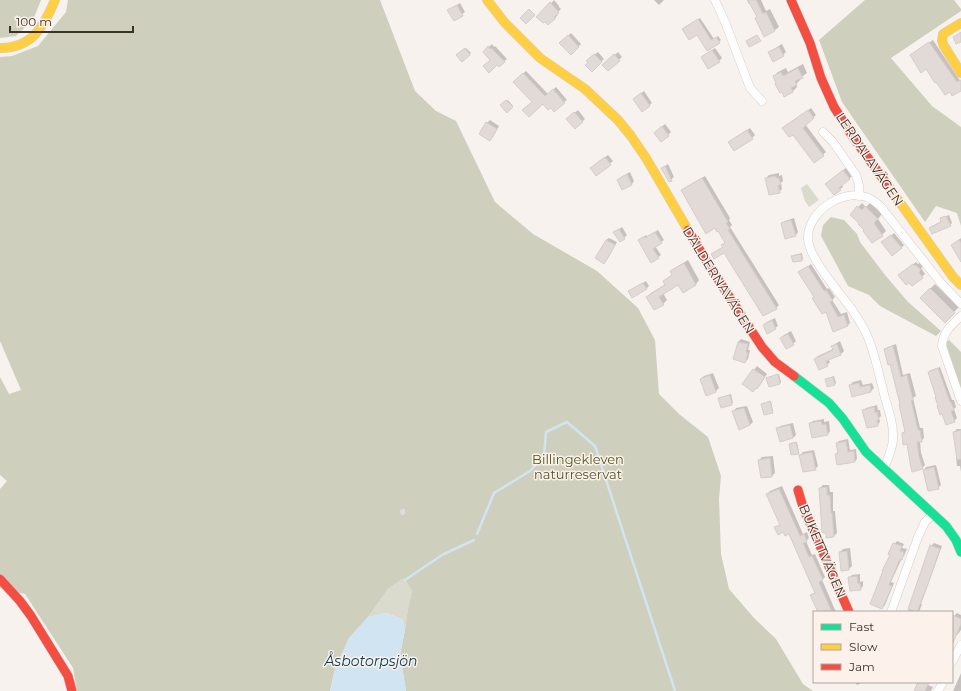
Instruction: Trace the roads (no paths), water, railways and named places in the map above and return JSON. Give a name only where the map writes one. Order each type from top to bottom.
[{"type":"street","points":[[0,48],[17,46],[26,42],[36,34],[45,22],[55,0]]},
{"type":"street","name":"DÄLDERNAVÄGEN","points":[[487,0],[505,23],[540,58],[585,89],[618,120],[646,158],[710,267],[762,347],[775,362],[829,404],[866,452],[944,523],[953,534],[961,552]]},
{"type":"street","points":[[715,0],[750,88],[762,101]]},
{"type":"street","name":"LERDALAVÄGEN","points":[[791,0],[810,44],[821,78],[834,107],[852,137],[928,243],[953,277],[961,284]]},
{"type":"street","points":[[961,23],[943,34],[942,40],[944,46],[961,73]]},
{"type":"street","points":[[823,132],[856,175],[859,185],[859,196]]},
{"type":"street","points":[[884,468],[892,448],[892,425],[869,338],[853,311],[817,263],[811,251],[808,240],[809,228],[814,218],[822,209],[845,197],[859,196],[873,200],[881,207],[941,283],[961,304]]},
{"type":"street","points":[[961,316],[947,330],[943,338],[942,346],[961,401]]},
{"type":"street","name":"BUKETTVÄGEN","points":[[798,490],[803,507],[849,611]]},
{"type":"street","points":[[891,611],[918,537],[926,522],[933,514]]},
{"type":"street","points":[[0,579],[20,601],[31,616],[67,673],[72,686],[72,691]]},
{"type":"street","points":[[953,660],[961,645]]},
{"type":"water","name":"Åsbotorpsjön","points":[[385,613],[402,619],[405,630],[400,654],[406,691],[330,691],[335,669],[349,638],[368,617]]},
{"type":"waterway","points":[[477,534],[494,493],[530,471],[544,456],[546,432],[567,422],[595,446],[675,691]]},
{"type":"waterway","points":[[405,580],[442,555],[474,540]]},
{"type":"park label","name":"Billingekleven naturreservat","points":[[578,466]]}]
